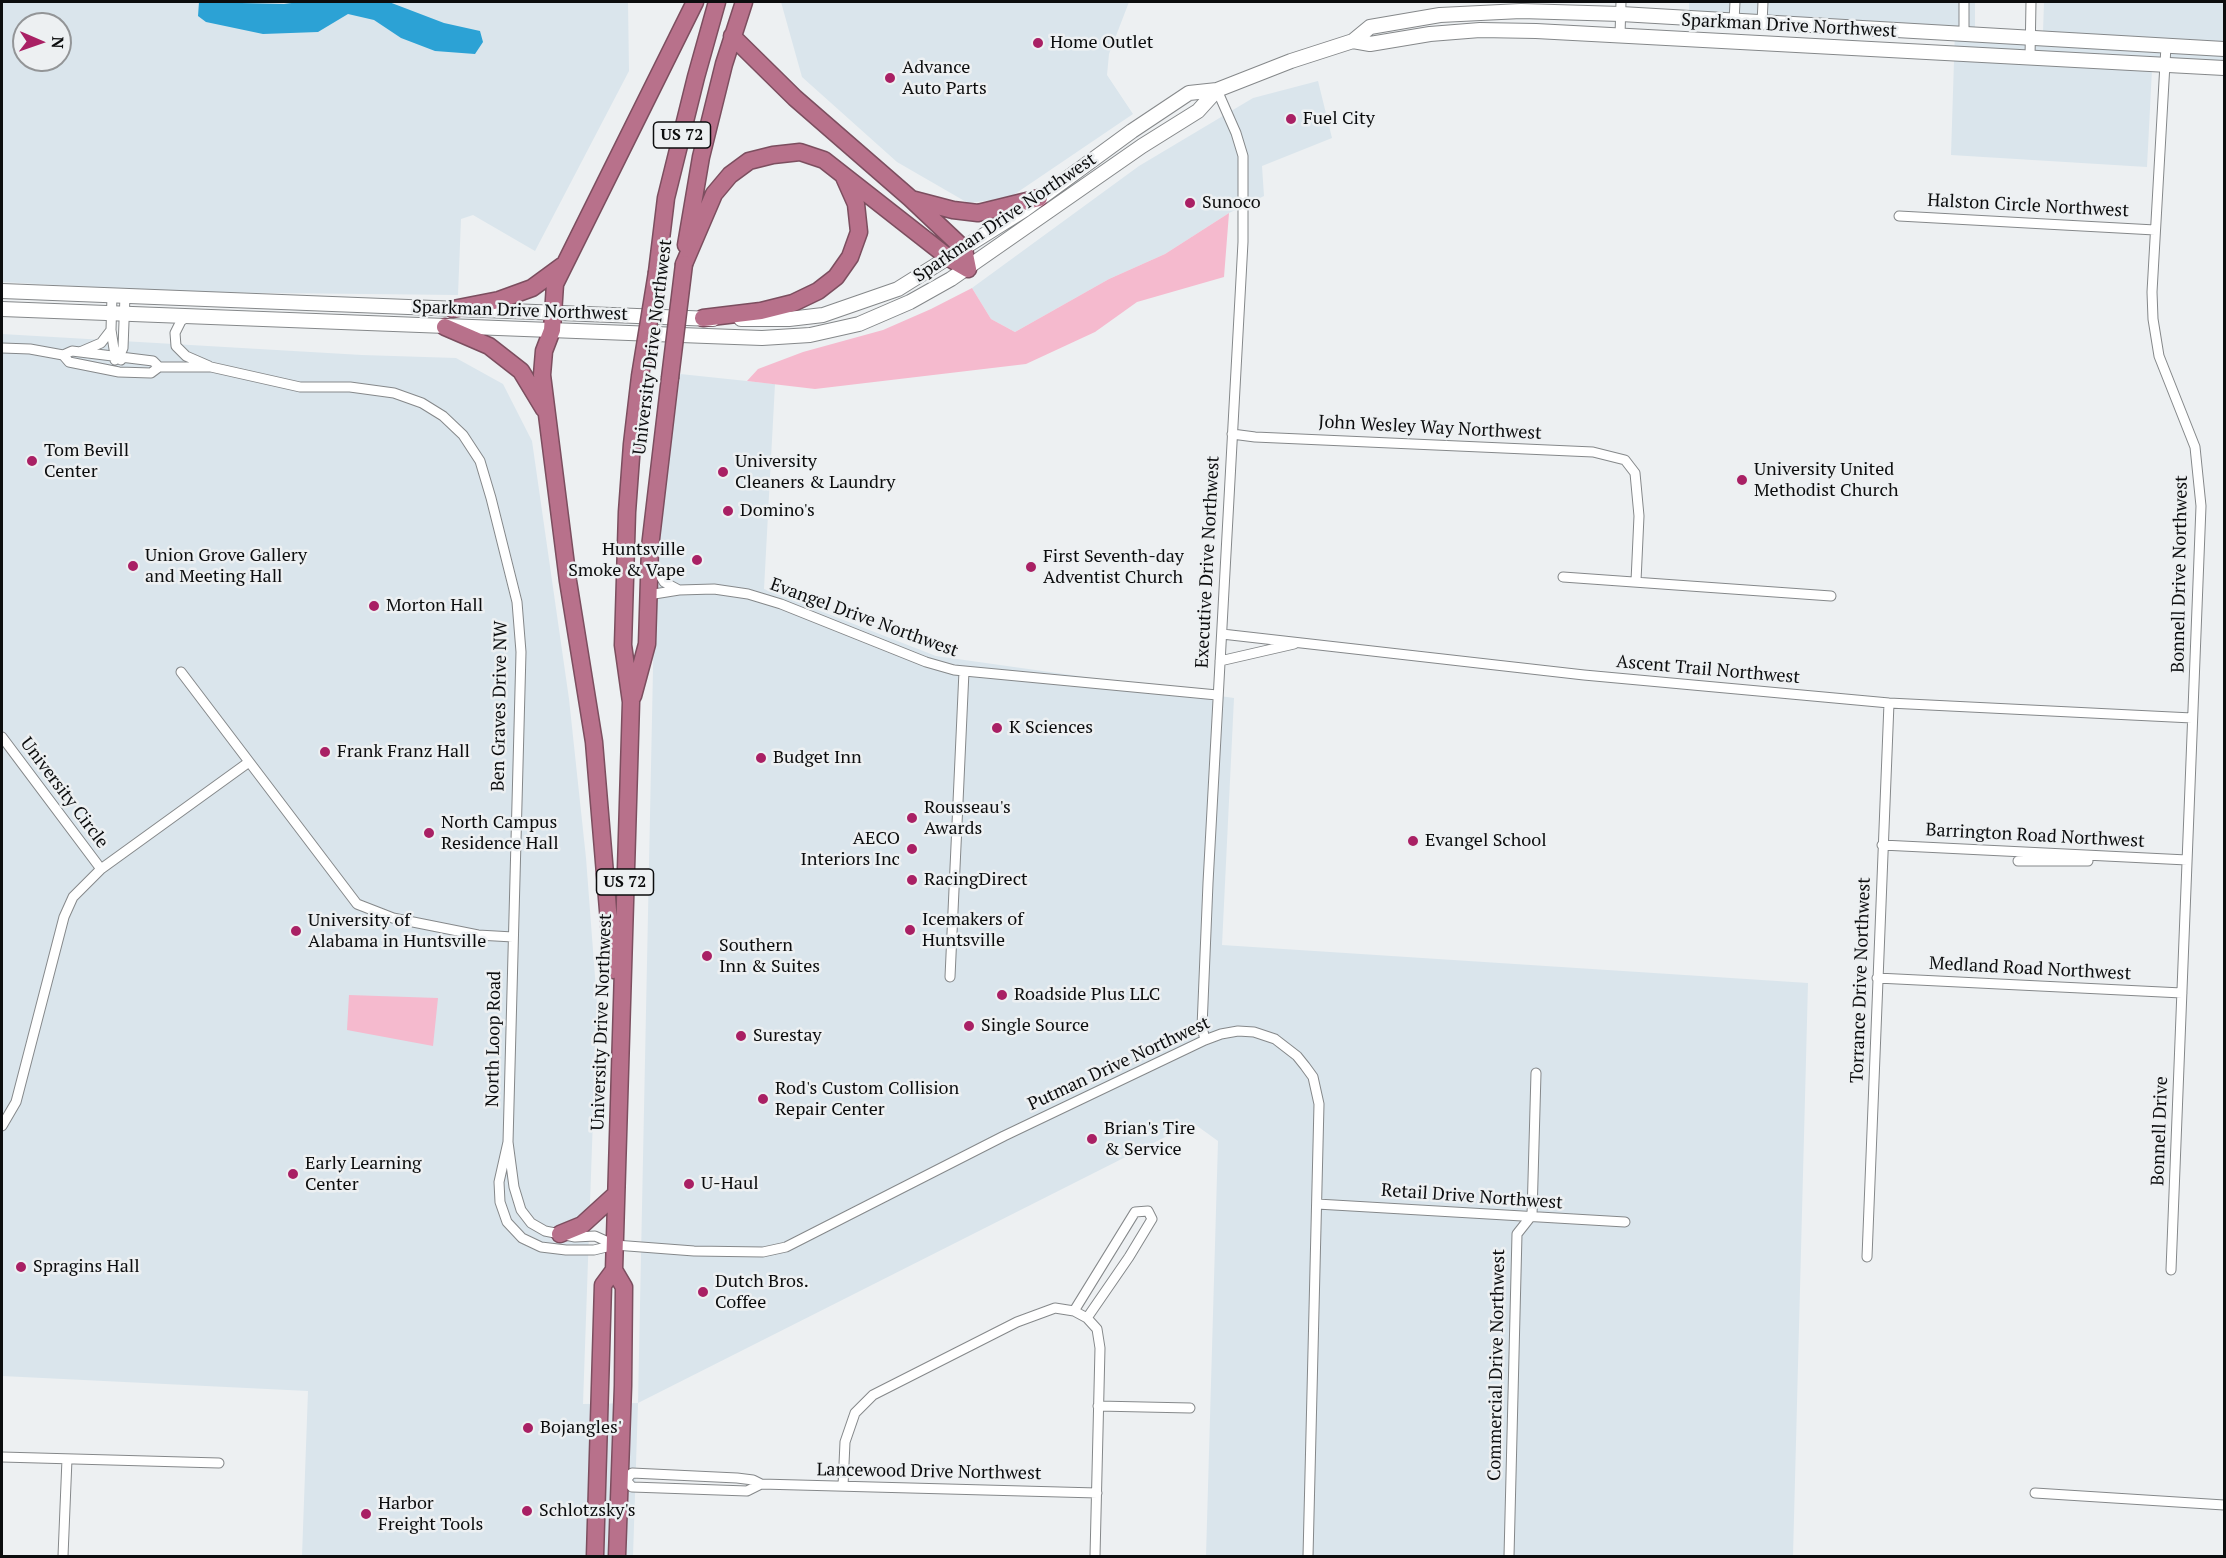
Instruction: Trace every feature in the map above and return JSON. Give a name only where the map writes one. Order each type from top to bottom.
[{"type":"highway","points":[[620,1075],[596,760],[568,580],[542,375],[544,351],[552,330],[555,284],[695,2]]},
{"type":"highway","name":"University Drive Northwest","points":[[617,1557],[623,1480],[624,1287],[614,1270],[631,702],[623,645],[631,460],[640,376],[666,198],[717,2]]},
{"type":"highway","name":"University Drive Northwest","points":[[631,702],[647,644],[649,554],[687,231],[701,157],[732,36],[744,2]]},
{"type":"highway","points":[[732,36],[795,99],[910,198],[964,249],[968,269]]},
{"type":"highway","points":[[684,264],[714,194],[730,175],[748,161],[800,152],[824,160],[949,258],[968,269]]},
{"type":"highway","points":[[703,318],[760,311],[793,303],[818,291],[836,277],[850,257],[859,232],[856,204],[843,176]]},
{"type":"highway","points":[[910,198],[953,210],[978,213],[1039,198]]},
{"type":"highway","points":[[453,309],[499,300],[532,288],[565,264]]},
{"type":"highway","points":[[445,327],[489,346],[521,372],[548,415]]},
{"type":"highway","name":"US 72","points":[[631,460],[638,487],[635,579],[648,595]]},
{"type":"highway","points":[[560,1234],[582,1225],[616,1194]]},
{"type":"highway","name":"University Drive Northwest","points":[[595,1557],[603,1285],[614,1270]]},
{"type":"highway","points":[[599,1446],[609,1456],[611,1477],[623,1480]]},
{"type":"highway","points":[[598,1484],[606,1486],[608,1503],[619,1516]]},
{"type":"main road","name":"Sparkman Drive Northwest","points":[[2,291],[703,318],[789,319],[823,315],[898,289],[964,249],[1189,93],[1217,90],[1269,69],[1353,41],[1370,27],[1440,15],[1621,8],[1762,23],[2224,49]]},
{"type":"main road","name":"Sparkman Drive Northwest","points":[[1353,41],[1370,44],[1430,34],[1480,30],[1620,35],[2224,68]]},
{"type":"main road","name":"Sparkman Drive Northwest","points":[[2,309],[762,338],[810,335],[859,324],[910,302],[968,269],[1142,146],[1198,111],[1217,90]]},
{"type":"street","points":[[1734,21],[1735,2]]},
{"type":"street","points":[[1762,23],[1763,2]]},
{"type":"street","points":[[1964,2],[1964,34]]},
{"type":"street","points":[[2030,57],[2031,2]]},
{"type":"street","points":[[1620,35],[1621,8]]},
{"type":"street","name":"Bonnell Drive Northwest","points":[[2166,46],[2152,292],[2154,332],[2159,356],[2195,447],[2200,484],[2182,993]]},
{"type":"street","name":"Executive Drive Northwest","points":[[1205,1040],[1202,1017],[1217,695],[1243,242],[1243,156],[1236,133],[1217,90]]},
{"type":"street","name":"Halston Circle Northwest","points":[[1899,216],[2155,230]]},
{"type":"street","points":[[98,369],[118,357],[123,348],[118,296]]},
{"type":"street","points":[[79,352],[101,343],[111,330],[118,314]]},
{"type":"street","points":[[187,317],[181,321],[175,333],[176,346],[186,356],[211,367]]},
{"type":"street","points":[[111,330],[114,349],[132,373]]},
{"type":"street","name":"Ben Graves Drive NW","points":[[2,348],[30,349],[63,355],[72,351],[153,361],[159,368]]},
{"type":"street","name":"Ben Graves Drive NW","points":[[63,355],[69,362],[98,369],[132,373],[151,373],[159,368],[211,367],[300,387],[350,387],[394,393],[422,403],[443,416],[463,435],[480,461],[517,602],[521,652],[513,937]]},
{"type":"street","name":"John Wesley Way Northwest","points":[[1232,434],[1255,437],[1593,452],[1625,460],[1635,473],[1639,516],[1636,580]]},
{"type":"street","points":[[649,554],[664,582],[679,590]]},
{"type":"street","points":[[1563,577],[1636,580],[1832,596]]},
{"type":"street","name":"Evangel Drive Northwest","points":[[648,595],[679,590],[714,589],[748,594],[781,604],[926,662],[964,671],[1217,695]]},
{"type":"street","name":"Ascent Trail Northwest","points":[[1222,634],[1584,675],[1888,703],[2192,718]]},
{"type":"street","points":[[1220,661],[1299,642]]},
{"type":"street","points":[[950,977],[964,671]]},
{"type":"street","points":[[181,672],[357,904],[393,918],[478,935],[513,937]]},
{"type":"street","name":"Torrance Drive Northwest","points":[[1867,1257],[1888,703]]},
{"type":"street","name":"University Circle","points":[[2,737],[102,868]]},
{"type":"street","points":[[2,1126],[16,1102],[25,1073],[48,974],[67,908],[73,897],[102,868],[249,762]]},
{"type":"street","name":"Barrington Road Northwest","points":[[1882,845],[2187,860]]},
{"type":"street","points":[[2018,861],[2187,860]]},
{"type":"street","name":"North Loop Road","points":[[513,937],[508,1142],[514,1187],[521,1210],[531,1224],[545,1231],[575,1237],[595,1236],[615,1245]]},
{"type":"street","name":"Medland Road Northwest","points":[[1877,978],[2182,993]]},
{"type":"street","name":"Bonnell Drive","points":[[2171,1270],[2182,993]]},
{"type":"street","name":"Putman Drive Northwest","points":[[615,1245],[694,1251],[764,1252],[786,1247],[1004,1136],[1205,1040],[1221,1034],[1238,1032],[1254,1032],[1275,1039],[1297,1056],[1305,1066],[1312,1077],[1319,1104],[1308,1557]]},
{"type":"street","name":"Commercial Drive Northwest","points":[[1509,1557],[1517,1234],[1532,1215],[1536,1073]]},
{"type":"street","name":"North Loop Road","points":[[508,1142],[499,1182],[500,1202],[507,1222],[522,1238],[541,1247],[566,1250],[594,1250],[615,1245]]},
{"type":"street","name":"Retail Drive Northwest","points":[[1317,1204],[1625,1222]]},
{"type":"street","points":[[1074,1311],[1136,1212],[1148,1211],[1152,1219],[1088,1318]]},
{"type":"street","points":[[843,1486],[845,1442],[855,1413],[873,1395],[1017,1322],[1055,1308],[1074,1311],[1088,1318],[1097,1329],[1100,1348],[1095,1557]]},
{"type":"street","points":[[1098,1406],[1190,1408]]},
{"type":"street","points":[[2,1457],[219,1463]]},
{"type":"street","points":[[63,1557],[67,1459]]},
{"type":"street","name":"Lancewood Drive Northwest","points":[[761,1484],[747,1491],[632,1487],[623,1480],[632,1473],[737,1478],[753,1480],[761,1484],[1097,1492]]},
{"type":"street","points":[[2035,1493],[2224,1505]]},
{"type":"shaded area","points":[[2,2],[628,2],[629,71],[535,251],[473,215],[461,219],[458,295],[180,292],[2,282]]},
{"type":"shaded area","points":[[781,2],[1129,2],[1109,54],[1107,75],[1133,114],[1009,198],[968,203],[897,162],[802,77]]},
{"type":"shaded area","points":[[1689,2],[1975,2],[1975,30],[2043,32],[2044,2],[2224,2],[2224,72],[2152,69],[2147,167],[1951,155],[1955,29],[1689,13]]},
{"type":"shaded area","points":[[1318,81],[1332,138],[1262,166],[1264,196],[1229,213],[1165,254],[1109,279],[1015,332],[991,319],[972,288],[1139,166],[1253,98]]},
{"type":"shaded area","points":[[1229,213],[1224,277],[1137,302],[1095,332],[1026,364],[815,389],[747,381],[758,369],[803,352],[883,330],[972,288],[991,319],[1015,332],[1109,279],[1165,254]]},
{"type":"shaded area","name":"University of Alabama in Huntsville","points":[[2,334],[362,355],[456,358],[503,384],[532,441],[569,699],[586,858],[597,1003],[583,1404],[638,1403],[633,1556],[302,1556],[308,1391],[2,1376]]},
{"type":"shaded area","points":[[680,374],[775,384],[764,589],[936,656],[1234,698],[1222,945],[1808,983],[1793,1556],[1206,1556],[1218,1141],[1193,1123],[638,1403],[655,571]]},
{"type":"shaded area","points":[[349,995],[438,998],[433,1046],[347,1030]]},
{"type":"water","points":[[199,2],[284,4],[389,2],[444,23],[480,31],[483,42],[475,54],[435,51],[401,38],[374,20],[348,14],[318,32],[263,34],[206,22],[198,16]]},
{"type":"place","name":"Home Outlet","points":[[1038,43]]},
{"type":"place","name":"Advance Auto Parts","points":[[890,78]]},
{"type":"place","name":"Fuel City","points":[[1291,119]]},
{"type":"place","name":"Sunoco","points":[[1190,203]]},
{"type":"place","name":"Tom Bevill Center","points":[[32,461]]},
{"type":"place","name":"University Cleaners & Laundry","points":[[723,472]]},
{"type":"place","name":"University United Methodist Church","points":[[1742,480]]},
{"type":"place","name":"Domino's","points":[[728,511]]},
{"type":"place","name":"Huntsville Smoke & Vape","points":[[697,560]]},
{"type":"place","name":"Union Grove Gallery and Meeting Hall","points":[[133,566]]},
{"type":"place","name":"First Seventh-day Adventist Church","points":[[1031,567]]},
{"type":"place","name":"Morton Hall","points":[[374,606]]},
{"type":"place","name":"K Sciences","points":[[997,728]]},
{"type":"place","name":"Frank Franz Hall","points":[[325,752]]},
{"type":"place","name":"Budget Inn","points":[[761,758]]},
{"type":"place","name":"Rousseau's Awards","points":[[912,818]]},
{"type":"place","name":"North Campus Residence Hall","points":[[429,833]]},
{"type":"place","name":"Evangel School","points":[[1413,841]]},
{"type":"place","name":"AECO Interiors Inc","points":[[912,849]]},
{"type":"place","name":"RacingDirect","points":[[912,880]]},
{"type":"place","name":"Icemakers of Huntsville","points":[[910,930]]},
{"type":"place","name":"University of Alabama in Huntsville","points":[[296,931]]},
{"type":"place","name":"Southern Inn & Suites","points":[[707,956]]},
{"type":"place","name":"Roadside Plus LLC","points":[[1002,995]]},
{"type":"place","name":"Single Source","points":[[969,1026]]},
{"type":"place","name":"Surestay","points":[[741,1036]]},
{"type":"place","name":"Rod's Custom Collision Repair Center","points":[[763,1099]]},
{"type":"place","name":"Brian's Tire & Service","points":[[1092,1139]]},
{"type":"place","name":"Early Learning Center","points":[[293,1174]]},
{"type":"place","name":"U-Haul","points":[[689,1184]]},
{"type":"place","name":"Spragins Hall","points":[[21,1267]]},
{"type":"place","name":"Dutch Bros. Coffee","points":[[703,1292]]},
{"type":"place","name":"Bojangles'","points":[[528,1428]]},
{"type":"place","name":"Schlotzsky's","points":[[527,1511]]},
{"type":"place","name":"Harbor Freight Tools","points":[[366,1514]]}]
